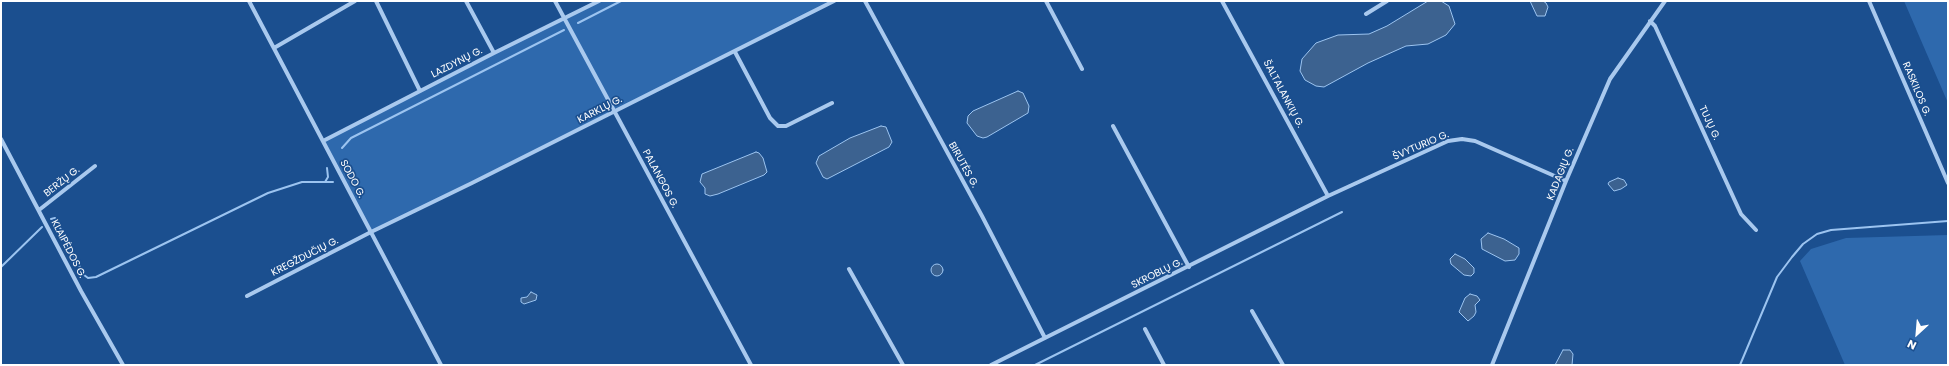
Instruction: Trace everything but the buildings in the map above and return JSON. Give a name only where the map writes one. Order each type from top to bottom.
[{"type":"street","name":"SODO G.","points":[[249,1],[441,365]]},
{"type":"street","points":[[274,48],[355,1]]},
{"type":"street","points":[[376,1],[420,91]]},
{"type":"street","points":[[466,1],[494,53]]},
{"type":"street","name":"PALANGOS G.","points":[[555,1],[751,365]]},
{"type":"street","name":"LAZDYNŲ G.","points":[[323,141],[599,1]]},
{"type":"street","name":"KARKLŲ G.","points":[[371,232],[735,52],[834,1]]},
{"type":"street","name":"BIRUTĖS G.","points":[[865,1],[982,216],[1045,338]]},
{"type":"street","points":[[1046,1],[1082,69]]},
{"type":"street","name":"ŠALTALANKIŲ G.","points":[[1222,1],[1328,196]]},
{"type":"street","points":[[1366,14],[1387,1]]},
{"type":"street","name":"KADAGIŲ G.","points":[[1492,365],[1566,182],[1610,79],[1665,1]]},
{"type":"street","name":"RASKILOS G.","points":[[1869,1],[1948,183]]},
{"type":"street","name":"TUJŲ G.","points":[[1650,21],[1655,26],[1741,214],[1756,230]]},
{"type":"street","points":[[735,52],[770,118],[778,126],[786,126],[832,103]]},
{"type":"street","points":[[1113,126],[1189,267]]},
{"type":"street","name":"KLAIPĖDOS G.","points":[[1,139],[81,291],[123,365]]},
{"type":"street","name":"ŠVYTURIO G.","points":[[1328,196],[1448,141],[1462,139],[1476,141],[1566,182]]},
{"type":"street","name":"BERŽŲ G.","points":[[39,210],[95,166]]},
{"type":"street","name":"SKROBLŲ G.","points":[[992,365],[1328,196]]},
{"type":"street","name":"KREGŽDUČIŲ G.","points":[[247,296],[371,232]]},
{"type":"street","points":[[848,269],[903,365]]},
{"type":"street","points":[[1252,311],[1283,365]]},
{"type":"street","points":[[1145,330],[1164,365]]},
{"type":"shaded area","points":[[599,1],[834,1],[371,232],[323,141]]},
{"type":"shaded area","points":[[1428,1],[1441,1],[1449,6],[1455,24],[1446,35],[1428,44],[1406,46],[1368,63],[1324,87],[1316,86],[1305,80],[1300,71],[1302,59],[1316,43],[1338,35],[1369,34],[1387,26]]},
{"type":"shaded area","points":[[1530,1],[1543,1],[1546,3],[1548,7],[1545,16],[1537,16]]},
{"type":"shaded area","points":[[1904,1],[1948,1],[1948,103]]},
{"type":"shaded area","points":[[1018,91],[1023,93],[1029,106],[1028,113],[987,137],[983,138],[977,136],[967,123],[968,116],[973,111]]},
{"type":"shaded area","points":[[881,126],[886,127],[892,142],[889,147],[827,179],[823,177],[816,163],[819,156],[850,138]]},
{"type":"shaded area","points":[[756,152],[763,158],[767,172],[764,175],[718,194],[710,196],[705,194],[705,188],[700,182],[702,174]]},
{"type":"shaded area","points":[[1618,178],[1624,180],[1627,185],[1614,191],[1608,184],[1609,182]]},
{"type":"shaded area","points":[[1488,233],[1504,239],[1519,248],[1519,254],[1515,260],[1505,261],[1482,249],[1481,239]]},
{"type":"shaded area","points":[[1948,235],[1948,365],[1845,365],[1800,261],[1811,249],[1846,238]]},
{"type":"shaded area","points":[[1455,254],[1465,259],[1474,268],[1474,273],[1471,276],[1464,275],[1451,264],[1450,259]]},
{"type":"shaded area","points":[[939,264],[942,265],[942,275],[935,276],[932,275],[931,268],[932,265]]},
{"type":"shaded area","points":[[531,292],[537,295],[536,300],[524,304],[521,302],[521,298],[527,297]]},
{"type":"shaded area","points":[[1470,294],[1477,296],[1480,300],[1475,305],[1476,312],[1474,316],[1468,321],[1459,312],[1465,298]]},
{"type":"shaded area","points":[[1563,350],[1570,350],[1573,354],[1572,365],[1555,365]]},
{"type":"waterway","points":[[578,23],[621,1]]},
{"type":"waterway","points":[[342,148],[351,138],[564,30]]},
{"type":"waterway","points":[[325,182],[328,177],[327,168]]},
{"type":"waterway","points":[[51,219],[55,218],[84,275],[88,278],[96,277],[268,193],[302,182],[333,182]]},
{"type":"waterway","points":[[1035,365],[1342,212]]},
{"type":"waterway","points":[[1740,365],[1777,277],[1803,244],[1817,234],[1831,230],[1948,221]]},
{"type":"waterway","points":[[1,267],[42,227]]}]
